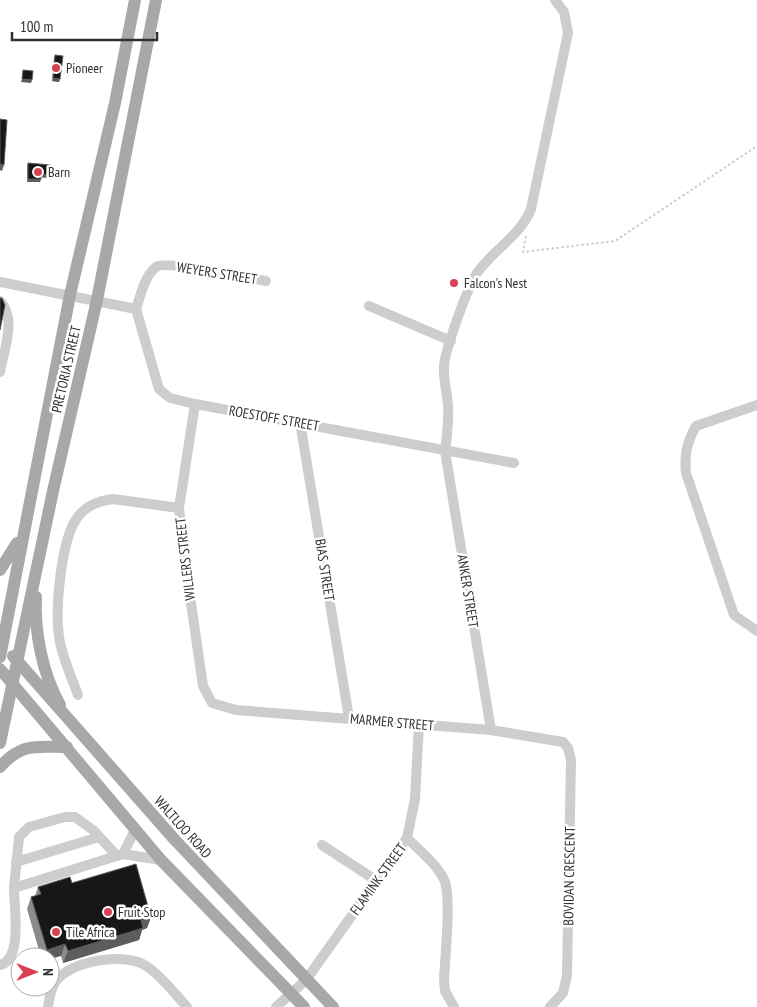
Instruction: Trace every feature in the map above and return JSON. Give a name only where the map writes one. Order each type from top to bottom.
[{"type":"main road","name":"PRETORIA STREET","points":[[1,647],[70,295],[115,102],[135,0]]},
{"type":"main road","name":"PRETORIA STREET","points":[[0,743],[38,559],[97,300],[156,0]]},
{"type":"main road","points":[[0,570],[11,556],[24,531]]},
{"type":"main road","points":[[38,559],[36,617],[39,641],[50,684],[72,725]]},
{"type":"main road","name":"WALTLOO ROAD","points":[[1,647],[17,661],[174,840],[333,1007]]},
{"type":"main road","points":[[0,669],[160,860],[304,1007]]},
{"type":"main road","points":[[0,767],[9,757],[26,747],[66,747]]},
{"type":"street","name":"ANKER STREET","points":[[491,730],[445,451],[448,406],[444,364],[466,297],[476,275],[492,254],[526,222],[531,209],[568,33],[564,12],[555,0]]},
{"type":"street","name":"WEYERS STREET","points":[[136,309],[152,272],[160,265],[182,266],[266,281]]},
{"type":"street","points":[[0,282],[136,309]]},
{"type":"street","points":[[0,301],[7,308],[9,316],[9,328],[0,372]]},
{"type":"street","points":[[369,306],[451,341]]},
{"type":"street","name":"ROESTOFF STREET","points":[[136,309],[159,389],[170,398],[514,463]]},
{"type":"street","name":"WILLERS STREET","points":[[195,404],[179,508],[203,686],[212,703],[221,707]]},
{"type":"street","points":[[757,405],[696,426],[689,439],[685,457],[686,473],[734,615],[757,631]]},
{"type":"street","name":"BIAS STREET","points":[[300,422],[349,718]]},
{"type":"street","points":[[78,695],[65,662],[59,636],[58,601],[70,530],[78,516],[87,508],[113,499],[179,508]]},
{"type":"street","name":"MARMER STREET","points":[[221,707],[236,710],[491,730],[563,742]]},
{"type":"street","name":"FLAMINK STREET","points":[[276,1007],[306,980],[407,838],[415,799],[419,724]]},
{"type":"street","name":"BOVIDAN CRESCENT","points":[[550,1007],[563,993],[567,975],[571,760],[568,748],[563,742]]},
{"type":"street","points":[[0,965],[10,960],[14,954],[16,943],[14,888],[16,862],[19,837],[29,827],[65,817],[75,817],[120,855]]},
{"type":"street","points":[[120,855],[135,830]]},
{"type":"street","points":[[16,862],[99,837]]},
{"type":"street","points":[[407,838],[423,853],[445,883],[447,898],[444,980],[445,991],[454,1007]]},
{"type":"street","points":[[322,845],[377,881]]},
{"type":"street","points":[[14,888],[120,855],[160,860]]},
{"type":"street","points":[[48,1007],[56,982],[65,974],[79,966],[120,959],[135,961],[147,967],[187,1007]]},
{"type":"path","points":[[526,235],[523,252],[615,241],[757,146]]},
{"type":"building","points":[[55,55],[63,56],[60,79],[53,78]]},
{"type":"building","points":[[23,70],[33,71],[32,80],[22,79]]},
{"type":"building","points":[[0,119],[7,120],[4,165],[0,164]]},
{"type":"building","name":"Barn","points":[[28,163],[51,165],[50,175],[41,174],[41,179],[28,179]]},
{"type":"building","points":[[0,298],[2,298],[5,305],[0,330]]},
{"type":"building","points":[[136,864],[151,917],[141,920],[143,928],[68,951],[65,944],[56,947],[46,947],[31,897],[41,894],[38,887],[70,877],[72,883]]},
{"type":"place","name":"Pioneer","points":[[56,68]]},
{"type":"place","name":"Barn","points":[[38,172]]},
{"type":"place","name":"Falcon's Nest","points":[[454,283]]},
{"type":"place","name":"Fruit Stop","points":[[108,912]]},
{"type":"place","name":"Tile Africa","points":[[56,932]]}]
